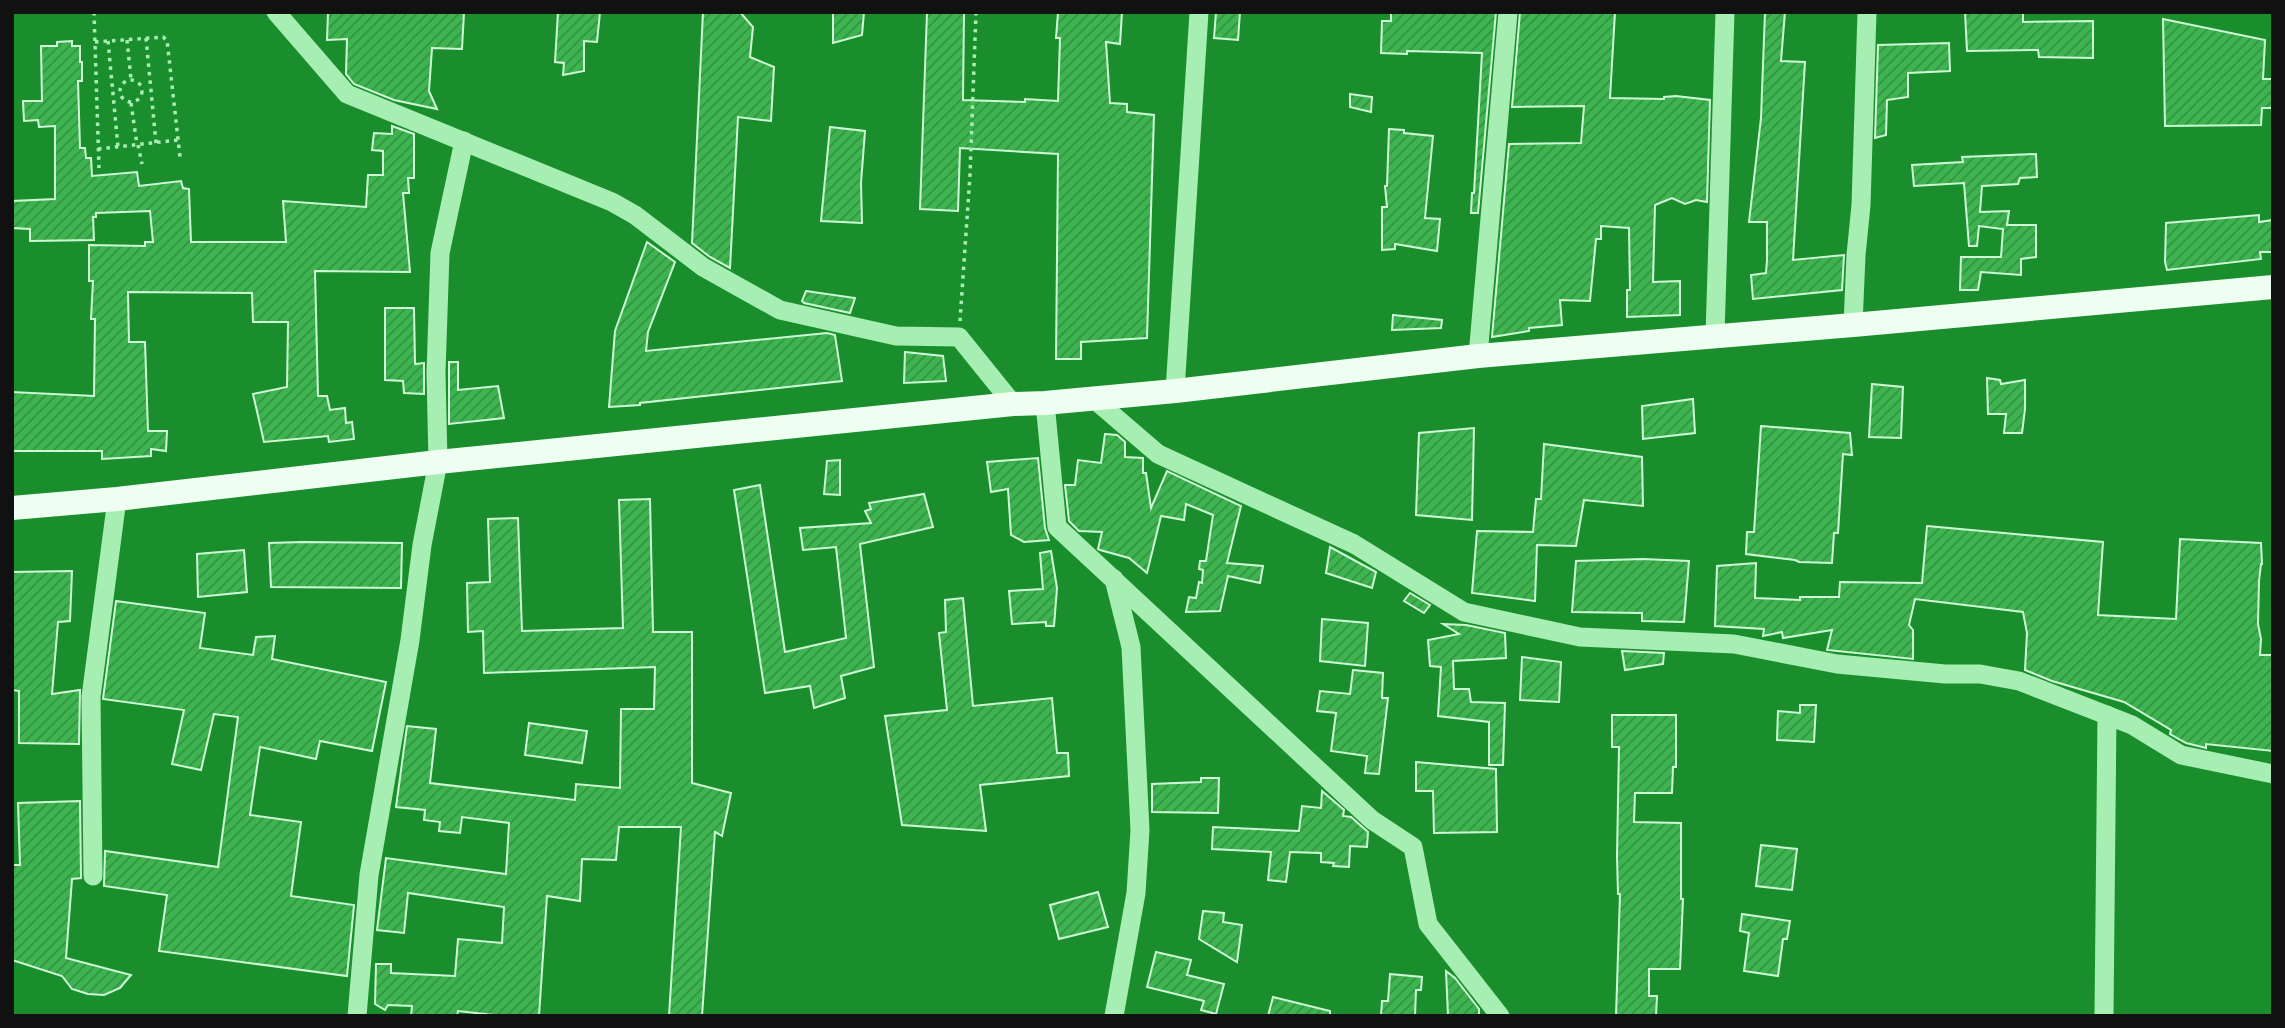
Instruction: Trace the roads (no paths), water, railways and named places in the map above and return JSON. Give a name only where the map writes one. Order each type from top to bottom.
[{"type":"main road","points":[[12,508],[1013,404],[1175,391],[1478,356],[2273,287]]},
{"type":"street","points":[[276,12],[347,94],[612,202],[635,215],[703,267],[779,310],[897,336],[959,337],[1013,404]]},
{"type":"street","points":[[1175,391],[1199,12]]},
{"type":"street","points":[[1478,356],[1508,12]]},
{"type":"street","points":[[1715,335],[1725,12]]},
{"type":"street","points":[[1853,325],[1861,205],[1867,12]]},
{"type":"street","points":[[357,1016],[369,875],[410,640],[422,545],[438,462],[436,373],[440,253],[464,141]]},
{"type":"street","points":[[1094,399],[1158,454],[1354,544],[1464,612],[1580,637],[1734,644],[1837,664],[1945,674],[1980,674],[2019,681],[2132,724],[2181,755],[2273,774]]},
{"type":"street","points":[[1045,403],[1057,527],[1372,820],[1413,847],[1428,924],[1500,1016]]},
{"type":"street","points":[[93,876],[91,697],[117,499]]},
{"type":"street","points":[[1114,579],[1131,647],[1140,830],[1136,893],[1114,1016]]},
{"type":"street","points":[[2104,1015],[2107,715]]}]
